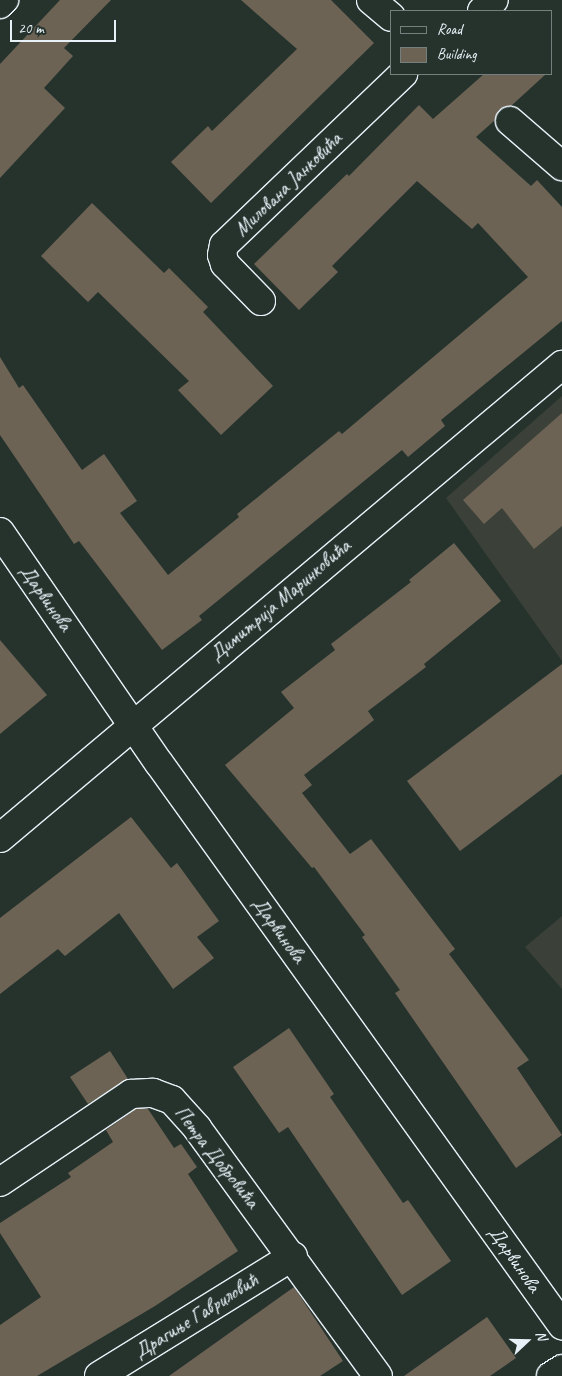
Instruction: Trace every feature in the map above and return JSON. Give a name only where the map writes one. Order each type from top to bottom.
[{"type":"street","points":[[0,4],[4,0]]},
{"type":"street","points":[[372,0],[390,16]]},
{"type":"street","points":[[483,10],[494,0]]},
{"type":"street","name":"Милована Јанковића","points":[[261,301],[225,264],[222,255],[224,245],[402,75]]},
{"type":"street","points":[[510,121],[562,166]]},
{"type":"street","name":"Димитрија Маринковића","points":[[0,838],[131,724],[562,365]]},
{"type":"street","name":"Дарвинова","points":[[0,532],[131,724],[562,1325]]},
{"type":"street","name":"Петра Добровића","points":[[0,1182],[131,1094],[153,1093],[172,1100],[198,1128],[293,1256],[378,1376]]},
{"type":"street","name":"Драгиње Гавриловић","points":[[99,1376],[293,1256]]},
{"type":"street","points":[[552,1376],[562,1369]]},
{"type":"shaded area","points":[[562,396],[562,661],[446,498]]},
{"type":"shaded area","points":[[562,916],[562,989],[525,947]]},
{"type":"building","points":[[60,0],[111,0],[64,48],[73,56],[44,88],[65,108],[0,178],[0,64]]},
{"type":"building","points":[[241,0],[331,0],[374,43],[211,203],[171,162],[208,126],[212,131],[297,49]]},
{"type":"building","points":[[483,75],[545,75],[511,106],[499,110],[495,120],[476,137],[531,186],[537,180],[562,207],[562,321],[441,420],[445,426],[408,457],[402,450],[199,616],[202,620],[162,650],[79,541],[74,544],[0,435],[0,357],[19,388],[23,385],[82,470],[104,454],[137,501],[120,513],[168,575],[239,517],[237,514],[339,431],[342,434],[528,277],[478,223],[472,229],[417,181],[332,266],[338,272],[299,310],[254,264],[347,174],[349,176],[419,105],[433,119]]},
{"type":"building","points":[[92,203],[164,273],[169,268],[208,307],[203,312],[273,386],[221,435],[178,390],[189,381],[98,292],[88,302],[41,256]]},
{"type":"building","points":[[562,413],[562,526],[534,549],[502,508],[484,524],[463,500]]},
{"type":"building","points":[[454,543],[501,601],[424,664],[426,667],[368,711],[374,720],[304,775],[312,785],[302,793],[350,854],[371,839],[455,949],[449,954],[529,1060],[517,1068],[562,1135],[516,1168],[395,993],[400,990],[362,937],[365,935],[314,867],[312,868],[225,765],[294,708],[281,692],[335,650],[331,644],[411,582],[409,580]]},
{"type":"building","points":[[0,640],[47,695],[0,734]]},
{"type":"building","points":[[562,664],[562,774],[460,851],[407,781]]},
{"type":"building","points":[[131,817],[171,868],[177,863],[219,921],[197,937],[214,958],[173,989],[119,913],[65,956],[58,949],[0,994],[0,918]]},
{"type":"building","points":[[289,1028],[334,1094],[330,1097],[403,1203],[408,1200],[451,1261],[402,1295],[288,1127],[279,1133],[233,1067]]},
{"type":"building","points":[[110,1051],[128,1079],[88,1104],[70,1077]]},
{"type":"building","points":[[136,1109],[148,1109],[174,1148],[181,1144],[197,1167],[188,1174],[238,1251],[155,1306],[37,1376],[0,1376],[0,1325],[41,1297],[0,1233],[0,1223],[71,1177],[68,1173],[113,1142],[106,1130]]},
{"type":"building","points":[[294,1287],[343,1361],[320,1376],[169,1376]]},
{"type":"building","points":[[487,1317],[516,1358],[490,1376],[404,1376]]}]
